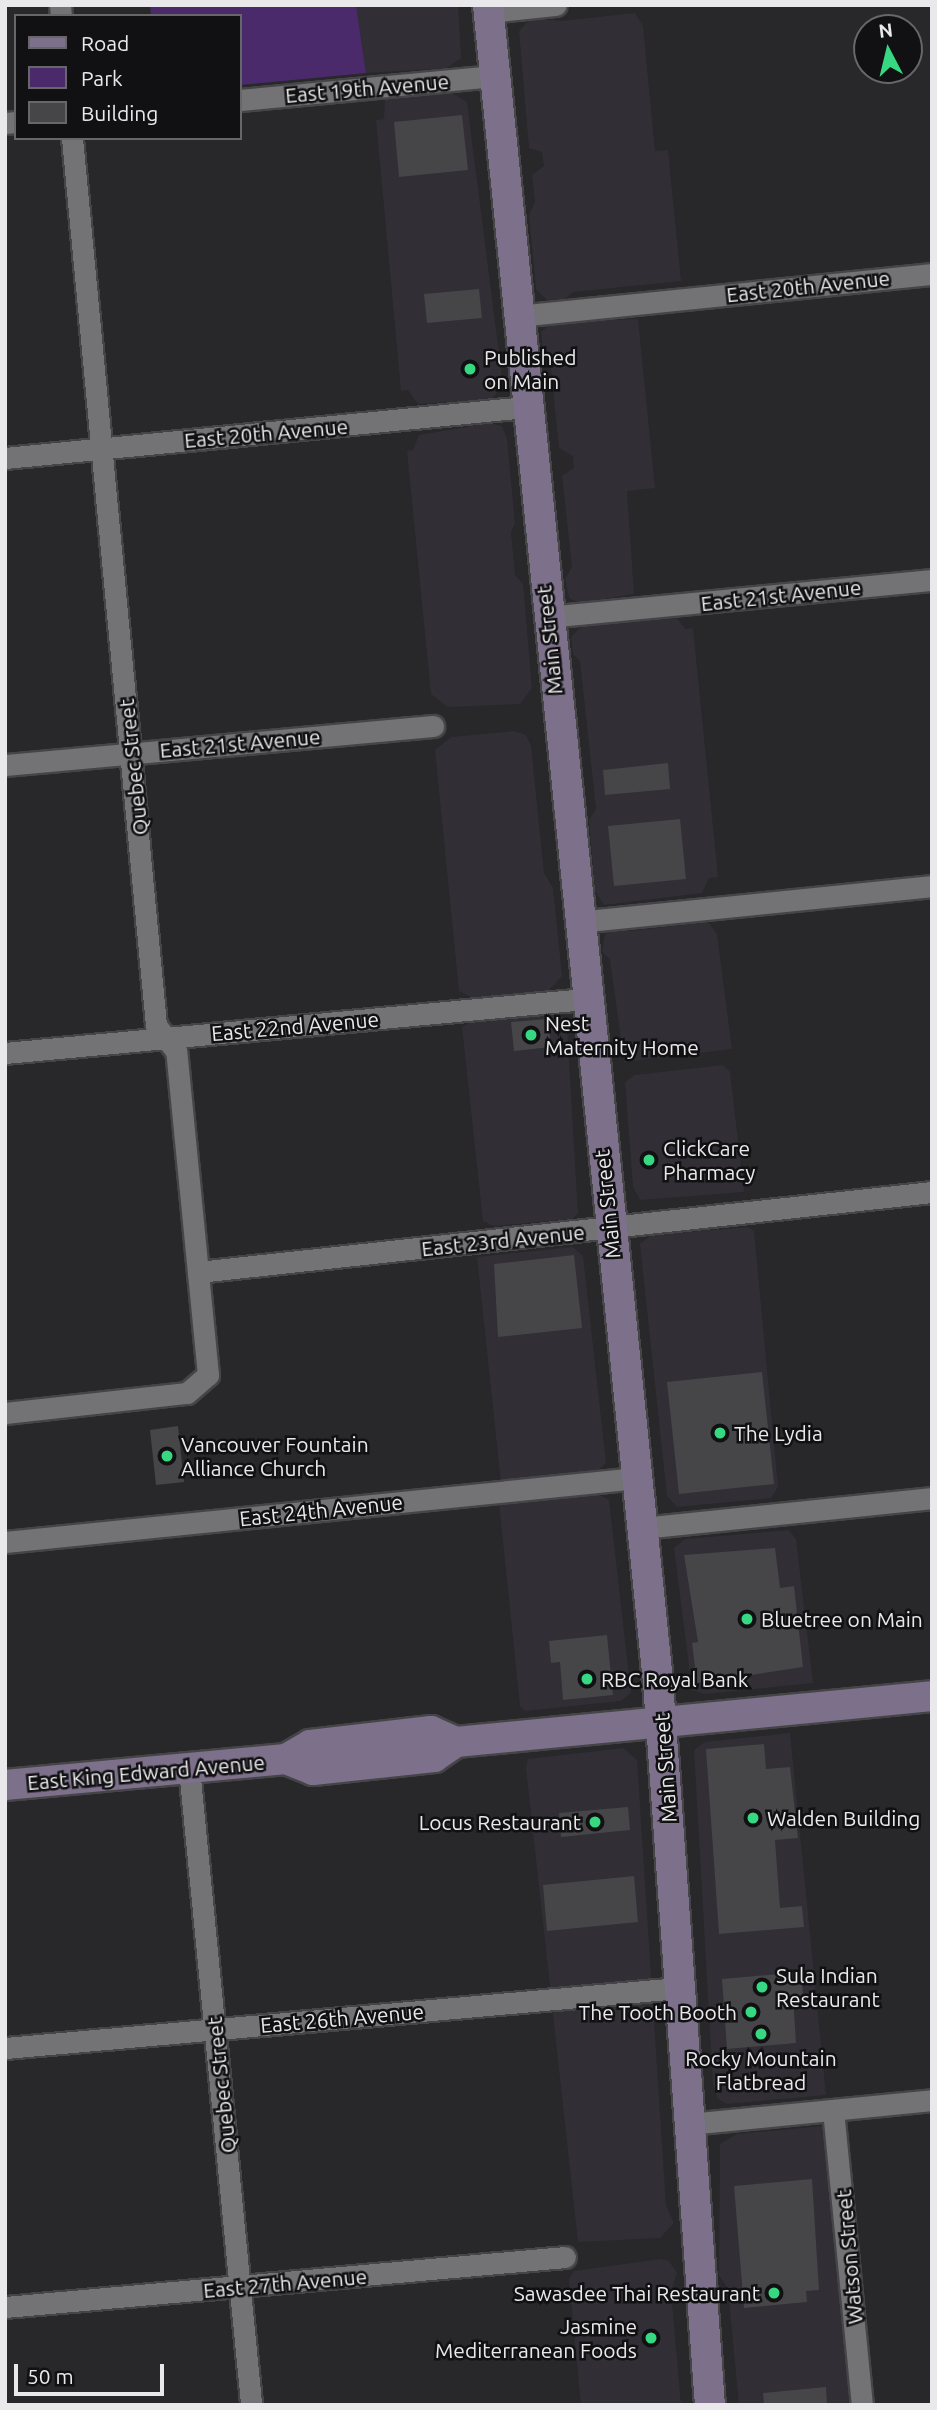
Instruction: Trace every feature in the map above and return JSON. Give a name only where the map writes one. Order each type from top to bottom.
[{"type":"main road","name":"Main Street","points":[[489,9],[585,999],[661,1722],[710,2405]]},
{"type":"main road","name":"East King Edward Avenue","points":[[5,1785],[286,1759],[313,1770],[434,1757],[456,1742],[932,1696]]},
{"type":"street","points":[[489,9],[556,5]]},
{"type":"street","name":"East 19th Avenue","points":[[242,100],[494,76]]},
{"type":"street","name":"Quebec Street","points":[[5,1413],[187,1393],[200,1387],[208,1375],[177,1055],[156,1025],[72,140]]},
{"type":"street","name":"East 20th Avenue","points":[[517,316],[932,274]]},
{"type":"street","name":"East 20th Avenue","points":[[5,458],[526,407]]},
{"type":"street","name":"East 21st Avenue","points":[[547,617],[932,580]]},
{"type":"street","name":"East 21st Avenue","points":[[5,765],[433,726]]},
{"type":"street","points":[[578,922],[932,886]]},
{"type":"street","name":"East 22nd Avenue","points":[[5,1053],[585,999]]},
{"type":"street","name":"East 23rd Avenue","points":[[198,1272],[932,1192]]},
{"type":"street","name":"East 24th Avenue","points":[[5,1542],[637,1479]]},
{"type":"street","points":[[642,1528],[932,1497]]},
{"type":"street","name":"Quebec Street","points":[[189,1768],[251,2403]]},
{"type":"street","name":"East 26th Avenue","points":[[5,2048],[679,1988]]},
{"type":"street","points":[[689,2124],[932,2100]]},
{"type":"street","name":"Watson Street","points":[[833,2110],[863,2405]]},
{"type":"street","name":"East 27th Avenue","points":[[5,2308],[565,2257]]},
{"type":"shaded area","points":[[356,5],[458,5],[461,58],[447,68],[366,73]]},
{"type":"shaded area","points":[[635,13],[643,26],[655,151],[668,150],[681,281],[573,292],[565,299],[547,300],[536,289],[529,215],[535,202],[532,175],[544,166],[542,152],[529,148],[519,31],[531,18],[561,21]]},
{"type":"shaded area","points":[[452,93],[467,102],[503,385],[491,400],[418,404],[408,390],[401,391],[376,120],[384,119],[385,99]]},
{"type":"shaded area","points":[[638,319],[655,488],[627,491],[634,594],[579,603],[569,598],[565,579],[572,567],[562,476],[574,468],[573,456],[559,448],[550,359],[543,352],[541,332],[553,322]]},
{"type":"shaded area","points":[[489,423],[502,426],[507,439],[515,523],[511,532],[515,575],[523,584],[532,688],[520,704],[448,707],[431,694],[407,451],[413,450],[419,435]]},
{"type":"shaded area","points":[[677,618],[685,629],[693,628],[718,877],[709,878],[702,893],[604,905],[595,891],[589,820],[596,809],[580,661],[573,654],[571,637],[583,625]]},
{"type":"shaded area","points":[[514,731],[526,735],[531,746],[544,873],[553,888],[562,976],[548,991],[473,998],[459,991],[435,750],[451,737]]},
{"type":"shaded area","points":[[708,922],[717,934],[732,1049],[624,1062],[610,959],[602,952],[605,934],[619,927],[631,931]]},
{"type":"shaded area","points":[[548,1014],[563,1017],[567,1026],[578,1214],[572,1219],[494,1226],[483,1221],[462,1027],[474,1020]]},
{"type":"shaded area","points":[[723,1065],[730,1072],[744,1192],[640,1200],[633,1187],[625,1082],[635,1075]]},
{"type":"shaded area","points":[[748,1227],[754,1231],[778,1487],[771,1498],[677,1507],[667,1496],[640,1244],[651,1235]]},
{"type":"shaded area","points":[[573,1247],[583,1256],[606,1463],[596,1472],[501,1483],[477,1257]]},
{"type":"shaded area","points":[[596,1493],[609,1500],[631,1693],[621,1701],[525,1711],[520,1706],[499,1503]]},
{"type":"shaded area","name":"Bluetree on Main","points":[[789,1530],[796,1539],[813,1683],[704,1694],[692,1690],[674,1548],[685,1539]]},
{"type":"shaded area","points":[[790,1733],[826,2095],[727,2104],[718,2099],[713,2084],[694,1750],[705,1742]]},
{"type":"shaded area","points":[[623,1748],[637,1760],[666,2206],[674,2223],[660,2238],[578,2242],[526,1768],[528,1759]]},
{"type":"shaded area","points":[[822,2126],[830,2131],[857,2405],[739,2405],[728,2289],[719,2275],[720,2144],[737,2134]]},
{"type":"shaded area","points":[[660,2259],[669,2261],[677,2273],[671,2291],[681,2405],[581,2405],[569,2279],[574,2271]]},
{"type":"green space","points":[[150,5],[356,5],[366,73],[242,85],[242,14],[151,14]]},
{"type":"building","points":[[462,115],[468,170],[399,177],[394,122]]},
{"type":"building","points":[[479,289],[482,318],[427,323],[424,294]]},
{"type":"building","points":[[668,763],[670,789],[605,795],[603,770]]},
{"type":"building","points":[[680,819],[686,879],[614,886],[608,826]]},
{"type":"building","name":"Nest Maternity Home","points":[[548,1019],[551,1047],[514,1051],[511,1022]]},
{"type":"building","points":[[574,1255],[582,1328],[498,1337],[494,1264]]},
{"type":"building","name":"The Lydia","points":[[762,1372],[774,1484],[679,1494],[667,1382]]},
{"type":"building","name":"Vancouver Fountain Alliance Church","points":[[178,1426],[184,1482],[156,1485],[150,1430]]},
{"type":"building","name":"Bluetree on Main","points":[[775,1548],[780,1588],[794,1586],[803,1667],[697,1683],[692,1643],[698,1642],[684,1555]]},
{"type":"building","name":"RBC Royal Bank","points":[[607,1635],[613,1695],[563,1700],[560,1662],[551,1663],[549,1641]]},
{"type":"building","points":[[764,1744],[766,1769],[790,1767],[798,1838],[775,1840],[780,1908],[802,1906],[804,1927],[719,1934],[706,1749]]},
{"type":"building","name":"Locus Restaurant","points":[[628,1807],[630,1830],[561,1837],[559,1813]]},
{"type":"building","points":[[634,1876],[638,1922],[547,1931],[543,1885]]},
{"type":"building","points":[[801,1972],[803,1996],[793,1997],[796,2043],[727,2049],[722,1979]]},
{"type":"building","points":[[812,2179],[819,2290],[806,2291],[807,2302],[744,2308],[734,2186]]},
{"type":"building","points":[[826,2387],[827,2405],[764,2405],[763,2393]]},
{"type":"place","name":"Published on Main","points":[[470,369]]},
{"type":"place","name":"Nest Maternity Home","points":[[531,1035]]},
{"type":"place","name":"ClickCare Pharmacy","points":[[649,1160]]},
{"type":"place","name":"The Lydia","points":[[720,1433]]},
{"type":"place","name":"Vancouver Fountain Alliance Church","points":[[167,1456]]},
{"type":"place","name":"Bluetree on Main","points":[[747,1619]]},
{"type":"place","name":"RBC Royal Bank","points":[[587,1679]]},
{"type":"place","name":"Walden Building","points":[[753,1818]]},
{"type":"place","name":"Locus Restaurant","points":[[595,1822]]},
{"type":"place","name":"Sula Indian Restaurant","points":[[762,1987]]},
{"type":"place","name":"The Tooth Booth","points":[[751,2012]]},
{"type":"place","name":"Rocky Mountain Flatbread","points":[[761,2034]]},
{"type":"place","name":"Sawasdee Thai Restaurant","points":[[774,2293]]},
{"type":"place","name":"Jasmine Mediterranean Foods","points":[[651,2338]]}]
